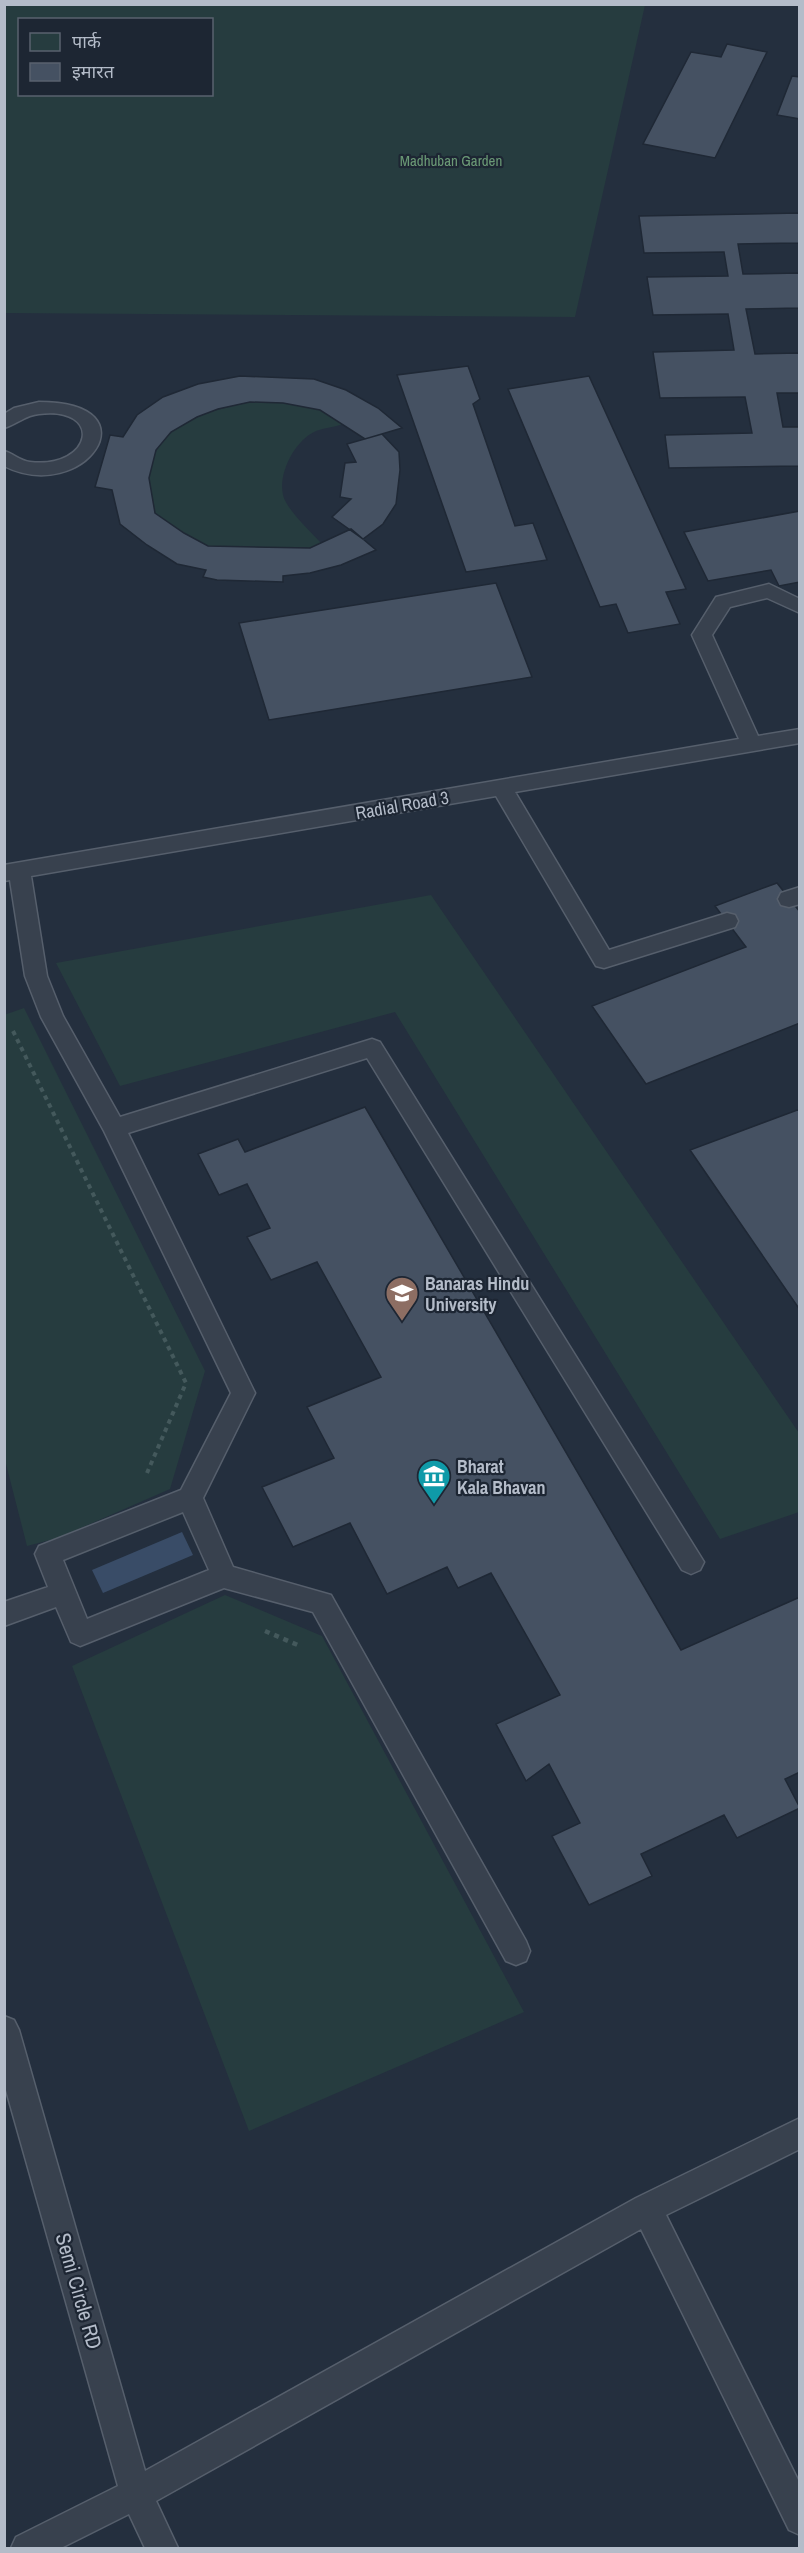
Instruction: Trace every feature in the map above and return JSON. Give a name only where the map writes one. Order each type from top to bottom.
[{"type":"lane","points":[[4,422],[12,415],[27,409],[60,407],[75,411],[86,419],[92,428],[93,439],[88,450],[79,458],[52,468],[21,466],[4,458]]},
{"type":"lane","points":[[751,744],[702,635],[723,602],[769,591],[800,607]]},
{"type":"lane","name":"Radial Road 3","points":[[12,872],[800,736]]},
{"type":"lane","points":[[502,788],[604,960],[727,921]]},
{"type":"lane","points":[[12,872],[36,976],[52,1017],[114,1128],[243,1394],[190,1498],[48,1554],[80,1634],[224,1576],[322,1603],[516,1951]]},
{"type":"lane","points":[[114,1128],[372,1048],[691,1562]]},
{"type":"lane","points":[[190,1498],[224,1576]]},
{"type":"lane","points":[[4,1614],[63,1593]]},
{"type":"lane","name":"Semi Circle RD","points":[[4,2030],[136,2494],[162,2548]]},
{"type":"lane","points":[[27,2548],[136,2494],[647,2210],[800,2133]]},
{"type":"lane","points":[[647,2210],[800,2519]]},
{"type":"path","points":[[13,1031],[186,1383],[144,1479]]},
{"type":"path","points":[[260,1629],[308,1650]]},
{"type":"green space","name":"Madhuban Garden","points":[[5,4],[645,5],[575,317],[5,313]]},
{"type":"green space","points":[[250,402],[283,403],[320,410],[343,424],[308,435],[295,449],[283,477],[285,501],[321,543],[310,548],[208,546],[155,513],[149,476],[153,459],[161,444],[185,423],[217,410]]},
{"type":"green space","points":[[431,895],[799,1433],[799,1512],[720,1539],[395,1012],[120,1086],[56,963]]},
{"type":"green space","points":[[24,1008],[205,1371],[170,1489],[58,1538],[27,1546],[4,1456],[4,1015]]},
{"type":"green space","points":[[225,1595],[322,1636],[524,2012],[249,2131],[72,1666]]},
{"type":"water","points":[[182,1532],[193,1555],[103,1593],[92,1570]]},
{"type":"building","points":[[727,44],[767,52],[715,158],[643,144],[691,52],[721,57]]},
{"type":"building","points":[[792,76],[800,77],[800,119],[777,115]]},
{"type":"building","points":[[800,213],[800,243],[738,244],[743,274],[800,273],[800,308],[746,309],[755,354],[800,353],[800,393],[777,393],[783,427],[800,427],[800,466],[669,468],[665,435],[752,433],[745,397],[660,398],[653,352],[734,350],[728,314],[653,315],[647,277],[728,276],[724,252],[644,253],[639,216]]},
{"type":"building","points":[[468,366],[480,399],[473,404],[515,526],[533,523],[547,560],[466,572],[397,375]]},
{"type":"building","points":[[240,376],[314,379],[346,390],[378,408],[402,428],[365,439],[320,410],[283,403],[250,402],[218,409],[197,417],[171,432],[156,450],[149,478],[155,513],[208,546],[310,548],[351,529],[376,550],[341,565],[310,573],[283,576],[283,582],[217,580],[203,577],[206,570],[177,564],[120,524],[112,490],[95,487],[110,435],[123,437],[137,415],[163,397],[198,384]]},
{"type":"building","points":[[589,376],[686,589],[666,592],[680,624],[628,633],[616,604],[600,607],[508,389]]},
{"type":"building","points":[[382,434],[399,452],[400,470],[396,504],[383,524],[363,539],[332,517],[351,499],[340,497],[345,463],[356,462],[347,444]]},
{"type":"building","points":[[800,511],[800,582],[779,586],[771,570],[708,581],[684,532]]},
{"type":"building","points":[[496,583],[532,677],[269,720],[239,623]]},
{"type":"building","points":[[777,883],[800,912],[800,1023],[646,1084],[592,1006],[746,947],[715,906]]},
{"type":"building","name":"Bharat Kala Bhavan","points":[[365,1107],[681,1650],[800,1597],[800,1772],[785,1779],[800,1808],[737,1838],[724,1815],[641,1854],[652,1876],[589,1905],[552,1836],[580,1823],[549,1764],[526,1781],[496,1724],[560,1695],[491,1573],[458,1588],[447,1567],[387,1594],[350,1523],[293,1547],[262,1487],[334,1458],[307,1407],[381,1377],[317,1262],[271,1280],[247,1237],[270,1228],[247,1184],[219,1195],[198,1154],[238,1139],[245,1152]]},
{"type":"building","points":[[800,1109],[800,1310],[690,1150]]},
{"type":"place","name":"Banaras Hindu University","points":[[402,1322]]},
{"type":"place","name":"Bharat Kala Bhavan","points":[[434,1505]]}]
